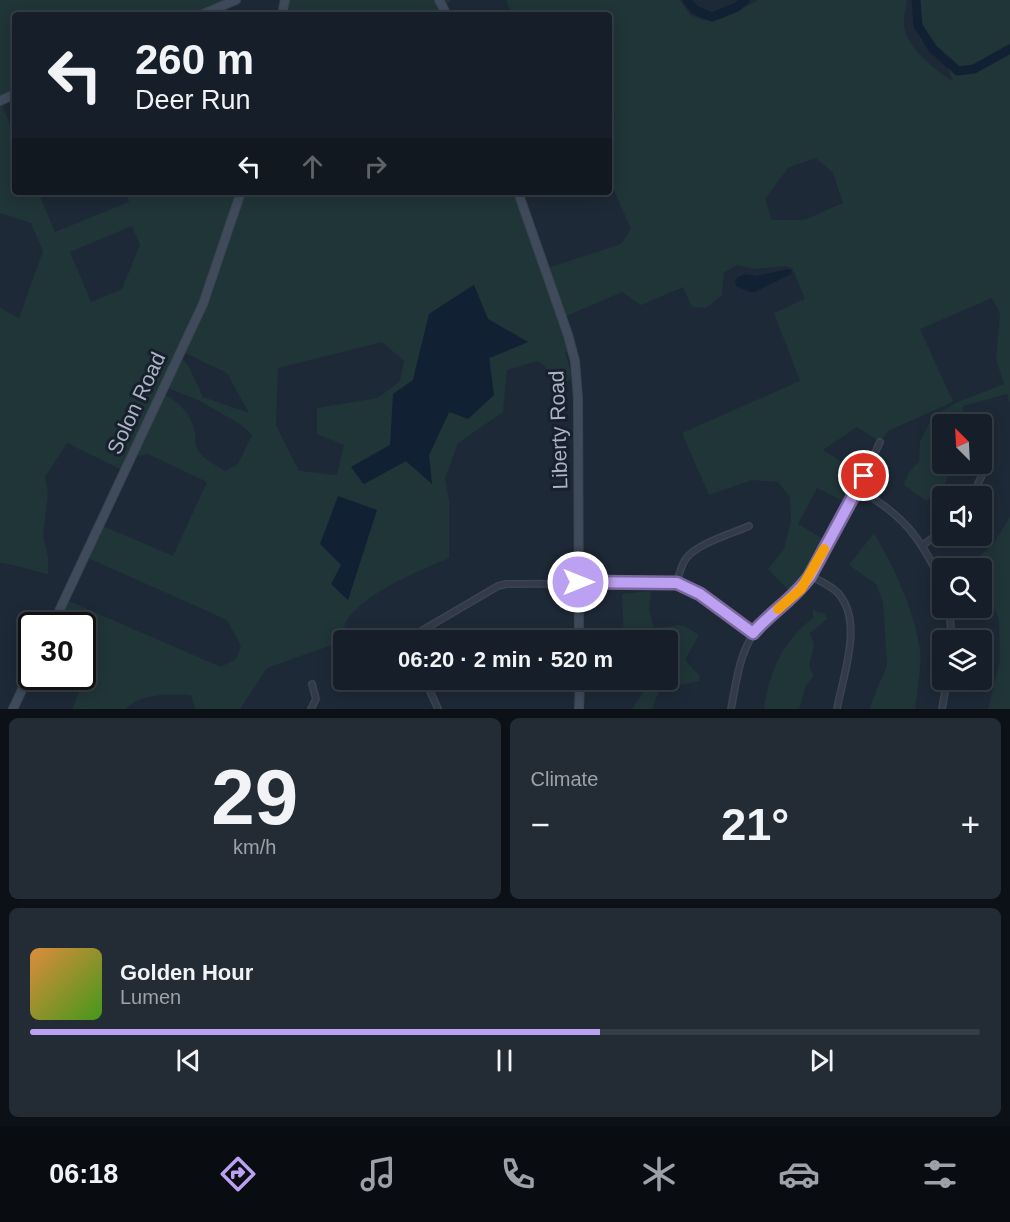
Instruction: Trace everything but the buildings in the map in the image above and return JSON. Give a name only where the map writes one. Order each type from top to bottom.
[{"type":"street","points":[[208,12],[236,0]]},
{"type":"street","name":"Solon Road","points":[[59,612],[203,304],[240,195]]},
{"type":"street","name":"Liberty Road","points":[[519,195],[575,361],[578,399],[579,630]]},
{"type":"street","points":[[731,709],[740,660],[753,633],[762,622],[801,589],[810,576],[858,489],[880,442]]},
{"type":"street","points":[[858,489],[894,512],[923,545],[932,563]]},
{"type":"street","points":[[677,583],[684,561],[690,554],[698,548],[749,526]]},
{"type":"street","points":[[923,545],[932,538]]},
{"type":"street","points":[[810,576],[838,593],[849,611],[852,623],[837,709]]},
{"type":"street","points":[[423,630],[498,586],[578,582],[677,583],[700,594],[753,633]]},
{"type":"street","points":[[311,709],[316,699],[312,684]]},
{"type":"street","points":[[13,709],[22,690]]},
{"type":"street","points":[[429,690],[438,709]]},
{"type":"street","points":[[579,690],[579,709]]},
{"type":"street","points":[[942,709],[945,690]]},
{"type":"green space","points":[[0,0],[236,0],[208,12],[12,12],[12,95],[0,101]]},
{"type":"green space","points":[[285,0],[452,0],[443,6],[446,12],[283,12]]},
{"type":"green space","points":[[506,0],[680,0],[690,15],[703,20],[723,18],[759,0],[907,0],[904,21],[905,32],[909,40],[930,65],[953,81],[942,54],[922,42],[916,31],[918,0],[1010,0],[1010,403],[1007,394],[963,406],[964,414],[937,414],[958,402],[1004,384],[996,359],[1000,313],[992,298],[920,329],[953,402],[888,431],[880,442],[857,427],[823,450],[864,476],[849,504],[817,488],[798,524],[828,542],[794,596],[768,569],[784,549],[791,521],[790,497],[778,482],[752,480],[709,495],[682,433],[800,381],[774,313],[805,299],[792,268],[785,266],[754,269],[737,265],[724,272],[722,295],[706,308],[692,307],[683,287],[641,305],[622,292],[562,318],[571,350],[565,352],[571,373],[570,380],[563,383],[537,361],[507,370],[503,412],[458,443],[445,478],[449,501],[449,558],[393,584],[364,602],[346,622],[344,630],[333,630],[333,645],[267,668],[240,709],[195,709],[191,695],[175,695],[148,697],[126,709],[72,709],[80,690],[96,690],[96,613],[221,667],[236,659],[241,646],[227,620],[88,558],[103,526],[173,556],[207,482],[148,454],[138,456],[134,452],[124,471],[67,443],[45,477],[48,493],[43,536],[48,557],[48,574],[0,563],[0,308],[19,318],[43,251],[31,223],[0,213],[0,101],[12,129],[12,195],[39,195],[55,232],[129,202],[126,195],[519,195],[545,269],[621,244],[631,229],[612,186],[612,116],[615,115],[612,106],[612,12],[580,12],[578,10],[575,12],[511,12]],"holes":[[[816,158],[833,173],[843,203],[804,220],[772,220],[765,199],[789,167]],[[132,226],[140,245],[122,289],[91,302],[70,252]],[[474,285],[488,319],[528,342],[489,358],[494,395],[449,412],[429,455],[432,484],[406,461],[363,484],[352,467],[390,445],[413,380],[429,314]],[[382,342],[404,361],[400,381],[378,398],[317,408],[317,434],[344,445],[337,475],[299,471],[276,425],[278,368]],[[181,351],[227,373],[249,413],[203,397],[187,363],[178,357]],[[165,387],[196,399],[240,424],[252,435],[238,464],[225,471],[205,458],[196,446],[195,432],[187,414],[178,404],[161,393]]]},
{"type":"green space","points":[[932,418],[932,474],[950,474],[944,486],[932,486],[932,496],[926,501],[904,485],[908,474],[919,461],[920,442]]},
{"type":"green space","points":[[1010,517],[1010,709],[988,709],[1000,661],[999,619],[992,603],[992,558],[977,558],[992,546]]},
{"type":"green space","points":[[874,533],[902,589],[917,634],[920,662],[915,709],[869,709],[887,665],[883,603],[876,584],[849,565]]},
{"type":"green space","points":[[651,591],[649,610],[654,628],[683,625],[699,635],[685,660],[700,676],[699,681],[678,685],[678,630],[624,630],[622,594]]},
{"type":"green space","points":[[64,599],[94,612],[58,612]]},
{"type":"green space","points":[[813,610],[825,614],[827,619],[810,633],[814,645],[809,666],[814,676],[806,685],[799,709],[764,709],[770,682],[779,658],[793,637],[813,618]]},
{"type":"green space","points":[[634,690],[660,690],[652,709],[632,709],[644,691]]},
{"type":"water","points":[[789,269],[792,271],[791,274],[755,292],[736,286],[735,281],[738,277],[746,274],[756,276]]},
{"type":"water","points":[[474,285],[488,319],[528,342],[489,358],[494,395],[468,419],[449,412],[429,455],[432,484],[406,461],[364,484],[351,467],[390,445],[393,394],[413,380],[429,314]]},
{"type":"water","points":[[338,496],[377,510],[348,600],[331,584],[341,565],[320,544]]},
{"type":"waterway","points":[[687,0],[695,10],[712,17],[737,7],[745,0]]},
{"type":"waterway","points":[[916,0],[918,26],[933,49],[958,71],[974,69],[1010,49]]},
{"type":"slow traffic","points":[[778,609],[790,601],[801,589],[824,549]]},
{"type":"route","points":[[578,582],[677,583],[700,594],[753,633],[762,622],[790,601],[801,589],[864,476]]}]
